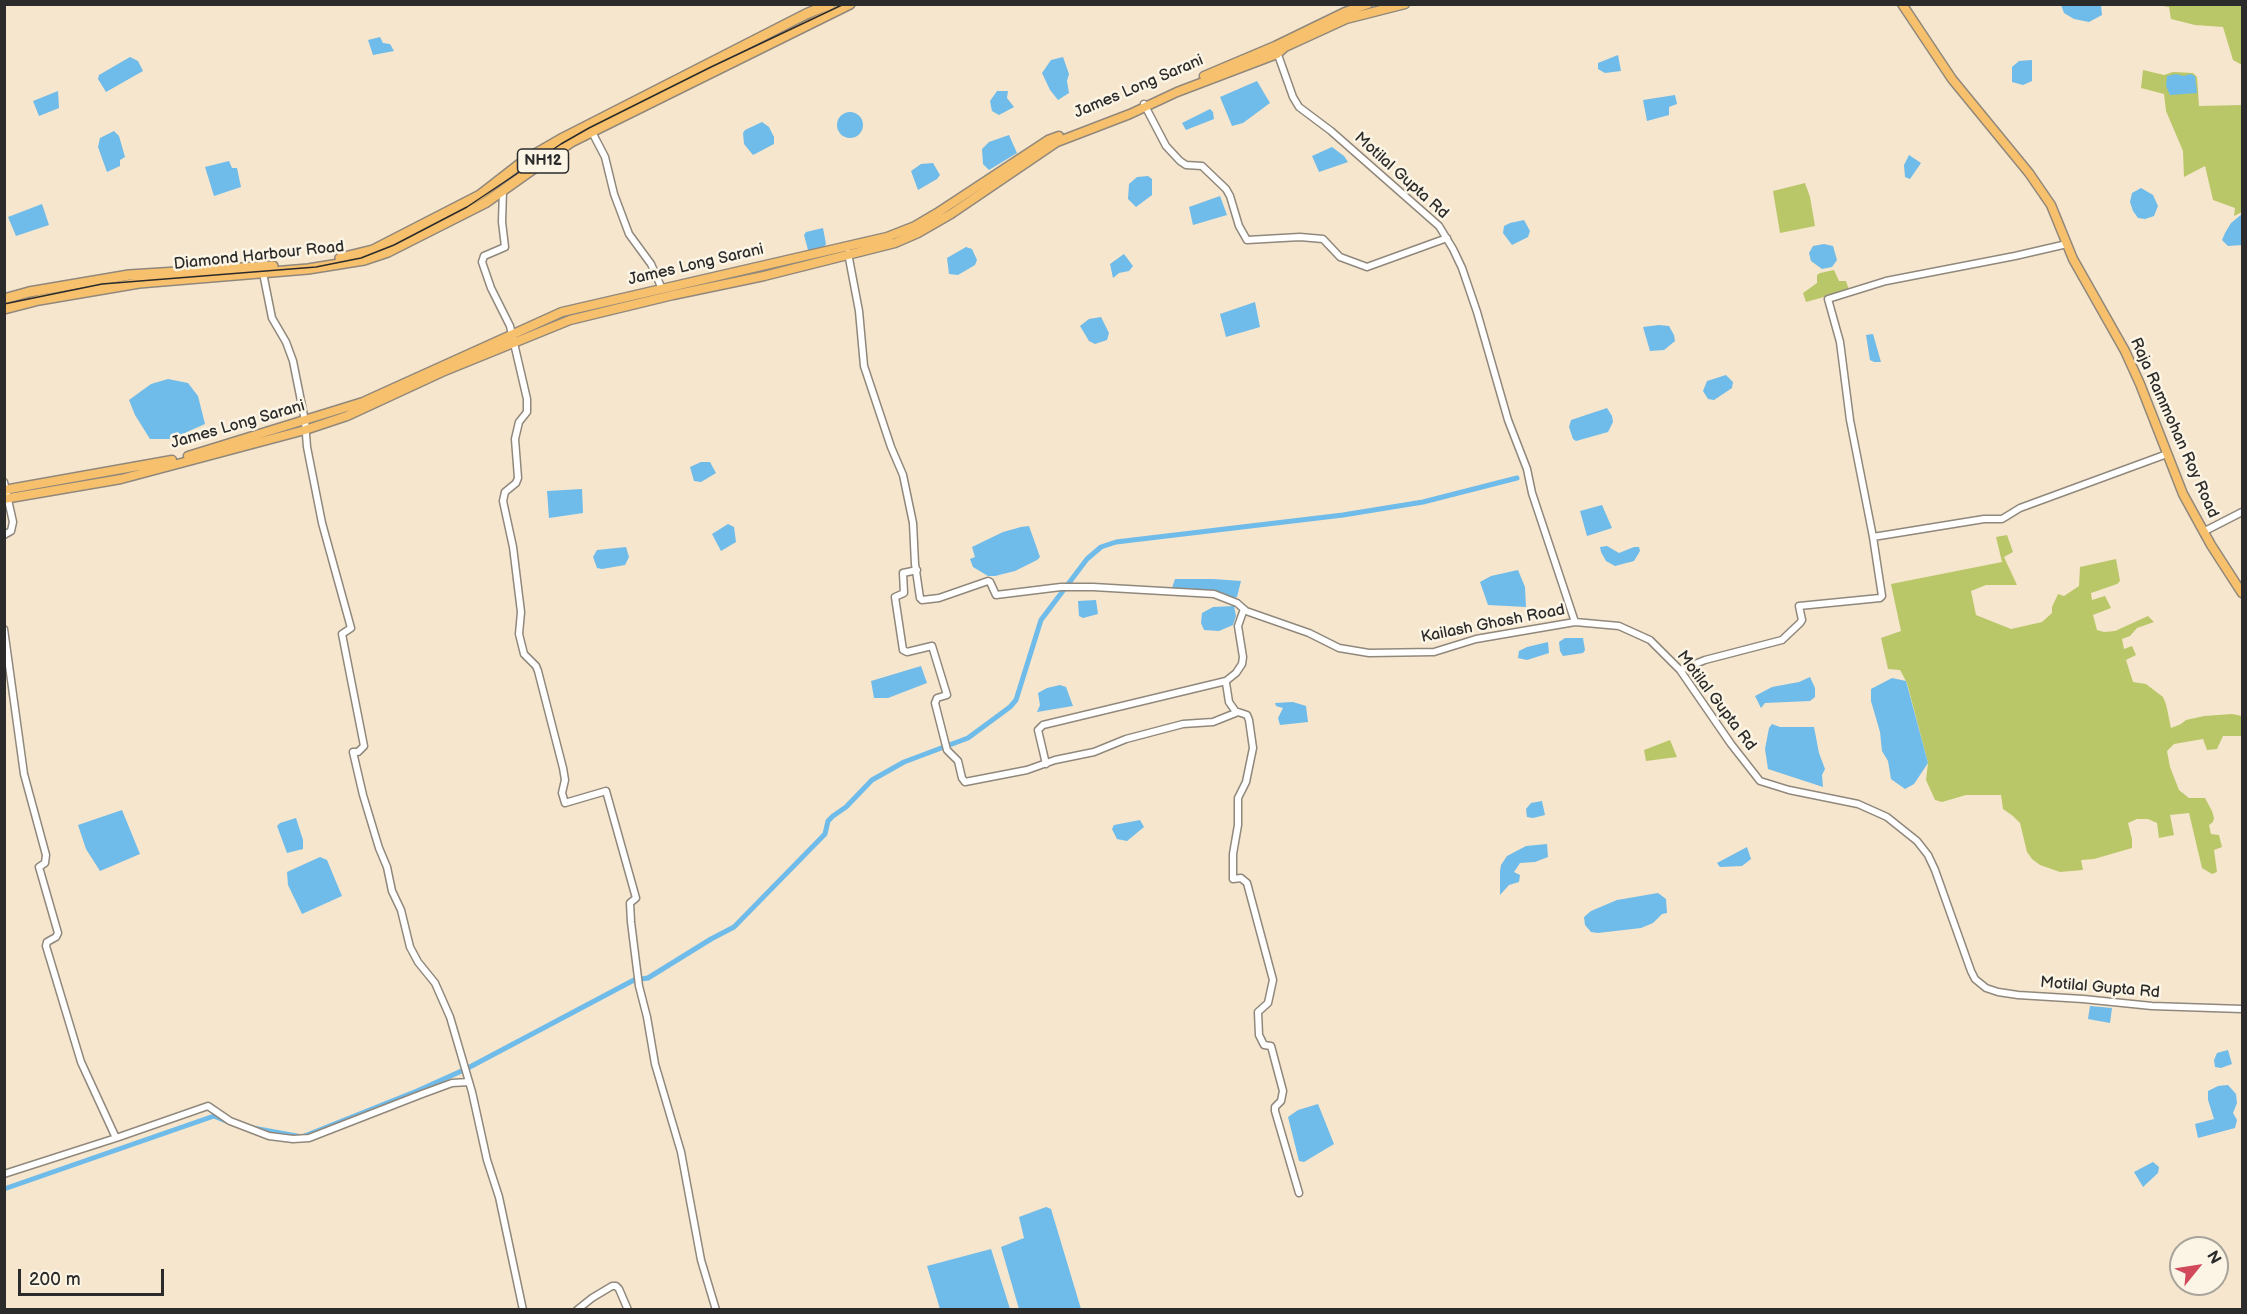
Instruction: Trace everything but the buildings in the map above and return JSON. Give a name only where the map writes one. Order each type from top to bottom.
[{"type":"highway","name":"Diamond Harbour Road","points":[[4,299],[30,292],[140,279],[306,264],[374,250],[502,185],[571,142],[806,14],[830,4]]},
{"type":"highway","name":"Diamond Harbour Road","points":[[4,309],[140,279],[308,269],[363,260],[388,252],[485,203],[525,160],[563,138],[850,4]]},
{"type":"main road","name":"James Long Sarani","points":[[6,491],[169,461],[305,426],[394,391],[513,338],[562,312],[662,289],[745,275],[848,250],[887,237],[915,226],[1048,141],[1144,105],[1276,50],[1318,24],[1368,4]]},
{"type":"main road","points":[[1276,50],[1346,19],[1405,4]]},
{"type":"main road","name":"Raja Rammohan Roy Road","points":[[1902,4],[1952,79],[2042,190],[2058,219],[2085,283],[2126,354],[2183,494],[2203,532],[2242,593]]},
{"type":"main road","points":[[513,338],[590,314],[745,275]]},
{"type":"street","name":"Motilal Gupta Rd","points":[[1276,50],[1293,97],[1299,107],[1331,131],[1438,226],[1447,238],[1462,268],[1477,312],[1508,420],[1527,469],[1532,493],[1575,622],[1619,626],[1650,640],[1680,670],[1731,744],[1761,781],[1789,790],[1858,804],[1887,817],[1922,846],[1935,870],[1971,971],[1975,979],[1986,988],[2018,995],[2152,1006],[2242,1009]]},
{"type":"street","points":[[1144,105],[1166,146],[1180,161],[1186,165],[1202,166],[1226,189],[1239,226],[1247,240],[1300,237],[1323,239],[1344,260],[1367,267],[1447,238]]},
{"type":"street","points":[[592,132],[605,157],[614,195],[629,234],[651,264],[662,289]]},
{"type":"street","points":[[502,185],[505,247],[484,256],[482,262],[491,288],[509,320],[527,409],[519,422],[515,438],[518,478],[516,483],[505,492],[503,501],[513,547],[521,612],[519,634],[524,654],[538,671],[563,768],[565,780],[562,793],[565,803],[606,791],[636,898],[630,903],[639,979],[655,1064],[681,1152],[701,1260],[716,1310]]},
{"type":"street","points":[[1680,670],[1705,660],[1782,640],[1802,620],[1799,606],[1881,597],[1873,537],[1850,420],[1840,342],[1828,299],[1886,281],[2067,244]]},
{"type":"street","points":[[848,250],[861,321],[864,366],[891,447],[903,475],[913,523],[917,570],[903,573],[904,592],[895,597],[904,651],[932,646],[947,695],[937,698],[935,703],[946,747],[958,761],[965,783],[1094,752],[1126,739],[1164,728],[1222,720],[1236,712],[1243,712],[1249,720],[1253,748],[1246,782],[1238,798],[1239,818],[1233,854],[1233,879],[1241,878],[1246,883],[1273,980],[1268,1003],[1258,1012],[1260,1035],[1264,1045],[1271,1046],[1283,1091],[1281,1101],[1275,1107],[1275,1111],[1299,1193]]},
{"type":"street","points":[[263,273],[273,318],[293,361],[307,447],[328,546],[351,628],[342,634],[364,746],[358,752],[353,752],[363,795],[379,848],[386,861],[392,891],[401,910],[410,947],[414,956],[435,983],[450,1017],[469,1082],[487,1160],[499,1197],[523,1310]]},
{"type":"street","points":[[1873,537],[1984,519],[2002,519],[2029,505],[2167,454]]},
{"type":"street","points":[[4,535],[13,527],[6,491]]},
{"type":"street","points":[[2203,532],[2242,512]]},
{"type":"street","name":"Kailash Ghosh Road","points":[[917,570],[922,600],[939,598],[988,581],[996,596],[1061,587],[1119,587],[1214,594],[1281,625],[1309,633],[1339,648],[1369,653],[1434,652],[1476,639],[1575,622]]},
{"type":"street","points":[[1046,764],[1038,730],[1043,725],[1226,681],[1242,664],[1238,626],[1244,609]]},
{"type":"street","points":[[4,629],[24,774],[46,855],[45,863],[39,867],[58,933],[56,937],[47,942],[46,946],[81,1062],[116,1138]]},
{"type":"street","points":[[1226,681],[1227,695],[1236,712]]},
{"type":"street","points":[[4,1174],[208,1106],[237,1124],[269,1136],[309,1138],[452,1083],[469,1082]]},
{"type":"street","points":[[578,1310],[592,1298],[616,1286],[628,1310]]},
{"type":"green space","points":[[2156,5],[2242,5],[2242,65],[2233,60],[2223,27],[2195,25],[2171,19],[2169,7]]},
{"type":"green space","points":[[2143,70],[2164,75],[2173,72],[2193,73],[2197,77],[2199,106],[2242,105],[2242,212],[2234,216],[2235,208],[2213,200],[2205,166],[2184,177],[2183,151],[2166,111],[2164,94],[2141,88]]},
{"type":"green space","points":[[1805,183],[1815,226],[1780,233],[1773,191]]},
{"type":"green space","points":[[1834,270],[1839,281],[1846,281],[1849,290],[1806,302],[1803,293],[1817,283],[1817,275]]},
{"type":"green space","points":[[2007,535],[2013,552],[2004,557],[2017,585],[1986,585],[1971,591],[1976,615],[2011,629],[2042,622],[2052,613],[2052,607],[2058,594],[2064,596],[2079,586],[2080,567],[2116,559],[2120,581],[2091,593],[2092,600],[2105,596],[2111,608],[2093,615],[2097,630],[2104,632],[2115,631],[2148,616],[2154,622],[2137,628],[2130,636],[2122,639],[2124,649],[2132,646],[2136,655],[2126,660],[2133,682],[2146,684],[2163,697],[2171,728],[2186,720],[2204,716],[2232,714],[2242,716],[2241,736],[2223,736],[2217,749],[2207,750],[2203,739],[2174,744],[2167,751],[2170,767],[2179,790],[2189,798],[2205,798],[2212,811],[2214,818],[2209,825],[2211,834],[2219,835],[2222,847],[2214,850],[2217,872],[2212,874],[2202,868],[2189,813],[2170,815],[2174,835],[2159,838],[2157,823],[2148,819],[2137,819],[2128,823],[2132,848],[2094,859],[2081,860],[2083,870],[2060,872],[2040,865],[2032,859],[2027,852],[2020,823],[2003,809],[2001,795],[1966,795],[1942,802],[1935,800],[1926,780],[1928,763],[1907,683],[1900,670],[1888,669],[1881,638],[1901,631],[1891,584],[2002,562],[1996,537]]},
{"type":"green space","points":[[1670,740],[1677,757],[1646,761],[1644,750]]},
{"type":"water","points":[[2061,5],[2101,5],[2102,15],[2089,22],[2074,19],[2064,13]]},
{"type":"water","points":[[380,37],[383,43],[390,44],[394,51],[373,55],[368,40]]},
{"type":"water","points":[[1618,55],[1621,71],[1605,73],[1598,69],[1598,63]]},
{"type":"water","points":[[130,57],[138,61],[143,71],[106,92],[98,79],[99,75]]},
{"type":"water","points":[[1063,57],[1069,74],[1067,81],[1069,93],[1058,100],[1042,73],[1051,60]]},
{"type":"water","points":[[2032,60],[2032,81],[2023,85],[2012,82],[2012,67],[2019,61]]},
{"type":"water","points":[[2176,74],[2195,76],[2197,93],[2170,95],[2166,86],[2167,76]]},
{"type":"water","points":[[1257,81],[1270,103],[1243,123],[1232,126],[1220,97]]},
{"type":"water","points":[[58,91],[59,108],[39,116],[33,101]]},
{"type":"water","points":[[997,91],[1008,91],[1007,98],[1014,107],[999,115],[992,111],[990,101]]},
{"type":"water","points":[[1675,95],[1677,104],[1669,107],[1669,115],[1647,121],[1643,100]]},
{"type":"water","points":[[1210,109],[1214,119],[1186,130],[1182,123]]},
{"type":"water","points":[[850,112],[859,116],[863,125],[859,134],[850,138],[841,134],[837,125],[841,116]]},
{"type":"water","points":[[762,122],[769,127],[774,137],[774,144],[753,155],[744,144],[743,133]]},
{"type":"water","points":[[114,131],[119,136],[125,157],[120,160],[120,166],[107,172],[98,147],[100,138]]},
{"type":"water","points":[[1009,135],[1017,153],[989,170],[983,164],[982,149],[989,142]]},
{"type":"water","points":[[1332,147],[1348,162],[1319,172],[1312,156]]},
{"type":"water","points":[[1909,155],[1921,163],[1910,179],[1905,177],[1904,165]]},
{"type":"water","points":[[229,161],[232,168],[237,168],[241,187],[214,196],[205,167]]},
{"type":"water","points":[[933,163],[940,175],[918,190],[911,171],[921,164]]},
{"type":"water","points":[[1148,176],[1152,179],[1152,195],[1136,207],[1128,199],[1129,184],[1137,177]]},
{"type":"water","points":[[2141,188],[2153,195],[2158,206],[2154,216],[2145,219],[2138,218],[2130,202],[2132,193]]},
{"type":"water","points":[[1220,196],[1227,215],[1193,225],[1189,207]]},
{"type":"water","points":[[42,204],[49,225],[16,236],[8,217]]},
{"type":"water","points":[[2242,214],[2242,245],[2228,246],[2222,240],[2225,233],[2231,223]]},
{"type":"water","points":[[1524,220],[1530,231],[1528,237],[1512,245],[1503,233],[1504,226]]},
{"type":"water","points":[[823,228],[826,244],[823,248],[808,250],[804,235],[806,232]]},
{"type":"water","points":[[1824,244],[1833,246],[1837,260],[1832,267],[1822,269],[1811,261],[1809,253],[1813,246]]},
{"type":"water","points":[[966,247],[972,249],[977,260],[975,265],[958,275],[949,274],[947,258]]},
{"type":"water","points":[[1124,254],[1133,266],[1129,271],[1119,273],[1113,278],[1110,264]]},
{"type":"water","points":[[1255,302],[1260,327],[1226,337],[1220,314]]},
{"type":"water","points":[[1101,317],[1109,333],[1107,340],[1095,344],[1089,341],[1080,326],[1089,319]]},
{"type":"water","points":[[1669,326],[1675,341],[1664,350],[1650,351],[1643,327]]},
{"type":"water","points":[[1873,334],[1881,362],[1870,360],[1866,335]]},
{"type":"water","points":[[1726,375],[1733,382],[1732,388],[1714,400],[1708,399],[1703,391],[1707,381]]},
{"type":"water","points":[[168,379],[188,383],[198,396],[205,424],[171,439],[150,439],[135,415],[129,400],[151,384]]},
{"type":"water","points":[[1607,408],[1613,422],[1608,432],[1576,441],[1573,439],[1569,427],[1571,420]]},
{"type":"water","points":[[701,462],[710,462],[716,473],[701,482],[694,481],[690,467]]},
{"type":"water","points":[[582,489],[583,513],[549,518],[547,491]]},
{"type":"water","points":[[1602,505],[1612,528],[1587,536],[1580,511]]},
{"type":"water","points":[[728,524],[734,527],[736,542],[721,551],[712,534]]},
{"type":"water","points":[[1029,526],[1040,557],[1037,560],[1015,571],[995,576],[988,576],[973,567],[970,559],[975,557],[972,547],[1003,532]]},
{"type":"water","points":[[1607,546],[1619,553],[1634,547],[1639,547],[1640,551],[1634,561],[1615,566],[1606,561],[1601,552],[1600,547]]},
{"type":"water","points":[[626,547],[629,557],[625,565],[597,568],[593,557],[597,550]]},
{"type":"water","points":[[1518,570],[1525,587],[1526,607],[1488,605],[1480,582],[1491,576]]},
{"type":"water","points":[[1175,579],[1241,581],[1237,597],[1234,598],[1217,591],[1171,591]]},
{"type":"water","points":[[1096,600],[1098,614],[1083,618],[1079,616],[1078,601]]},
{"type":"water","points":[[1234,606],[1236,616],[1233,625],[1219,631],[1204,630],[1201,623],[1202,613],[1213,607]]},
{"type":"water","points":[[1565,638],[1583,638],[1585,650],[1583,653],[1563,656],[1559,642]]},
{"type":"water","points":[[1548,642],[1549,653],[1527,660],[1518,658],[1519,651]]},
{"type":"water","points":[[921,666],[927,683],[888,698],[874,698],[871,681]]},
{"type":"water","points":[[1810,677],[1815,688],[1815,697],[1810,701],[1765,703],[1761,708],[1755,696],[1772,687],[1799,682]]},
{"type":"water","points":[[1892,678],[1906,681],[1928,763],[1914,784],[1905,789],[1891,779],[1871,701],[1871,689]]},
{"type":"water","points":[[1060,685],[1066,687],[1073,706],[1037,712],[1040,705],[1038,693]]},
{"type":"water","points":[[1293,702],[1306,706],[1308,722],[1280,725],[1278,718],[1283,708],[1276,706],[1275,703]]},
{"type":"water","points":[[1772,724],[1780,727],[1814,727],[1825,769],[1822,775],[1823,787],[1768,769],[1765,749],[1769,728]]},
{"type":"water","points":[[1542,801],[1545,815],[1527,817],[1526,809],[1531,803]]},
{"type":"water","points":[[122,810],[140,854],[100,871],[86,849],[78,825]]},
{"type":"water","points":[[296,818],[303,840],[303,849],[287,853],[277,826]]},
{"type":"water","points":[[1140,820],[1144,827],[1127,841],[1117,839],[1112,829],[1114,825]]},
{"type":"water","points":[[1547,844],[1548,857],[1535,862],[1520,863],[1514,872],[1520,875],[1519,882],[1509,885],[1500,895],[1501,865],[1507,856],[1526,846]]},
{"type":"water","points":[[1747,847],[1751,859],[1742,866],[1720,867],[1717,863]]},
{"type":"water","points":[[320,857],[327,860],[342,896],[302,914],[288,885],[287,872]]},
{"type":"water","points":[[1658,893],[1666,899],[1667,913],[1662,914],[1653,923],[1641,928],[1598,933],[1591,932],[1585,925],[1584,917],[1591,911],[1617,900]]},
{"type":"water","points":[[2090,1006],[2112,1008],[2110,1023],[2088,1019]]},
{"type":"water","points":[[2228,1050],[2232,1064],[2221,1068],[2215,1067],[2214,1060],[2217,1053]]},
{"type":"water","points":[[2228,1085],[2236,1094],[2237,1103],[2233,1113],[2237,1120],[2235,1128],[2198,1138],[2195,1124],[2214,1119],[2208,1100],[2208,1091],[2218,1086]]},
{"type":"water","points":[[1318,1104],[1334,1144],[1304,1162],[1299,1161],[1288,1117],[1298,1110]]},
{"type":"water","points":[[2153,1162],[2159,1167],[2158,1173],[2143,1187],[2134,1172]]},
{"type":"water","points":[[1046,1207],[1051,1209],[1081,1309],[1019,1309],[1001,1247],[1024,1238],[1019,1217]]},
{"type":"water","points":[[991,1249],[1010,1309],[940,1309],[927,1266]]},
{"type":"waterway","points":[[253,1128],[302,1137],[417,1091],[466,1069],[634,980],[648,978],[734,927],[825,834],[828,821],[846,807],[872,780],[904,762],[968,738],[1010,707],[1016,700],[1041,620],[1087,559],[1101,547],[1116,542],[1343,515],[1423,502],[1517,478]]},
{"type":"waterway","points":[[4,1189],[214,1116],[226,1121]]},
{"type":"railway","points":[[4,304],[102,284],[316,267],[361,258],[394,245],[467,207],[589,128],[844,4]]}]
